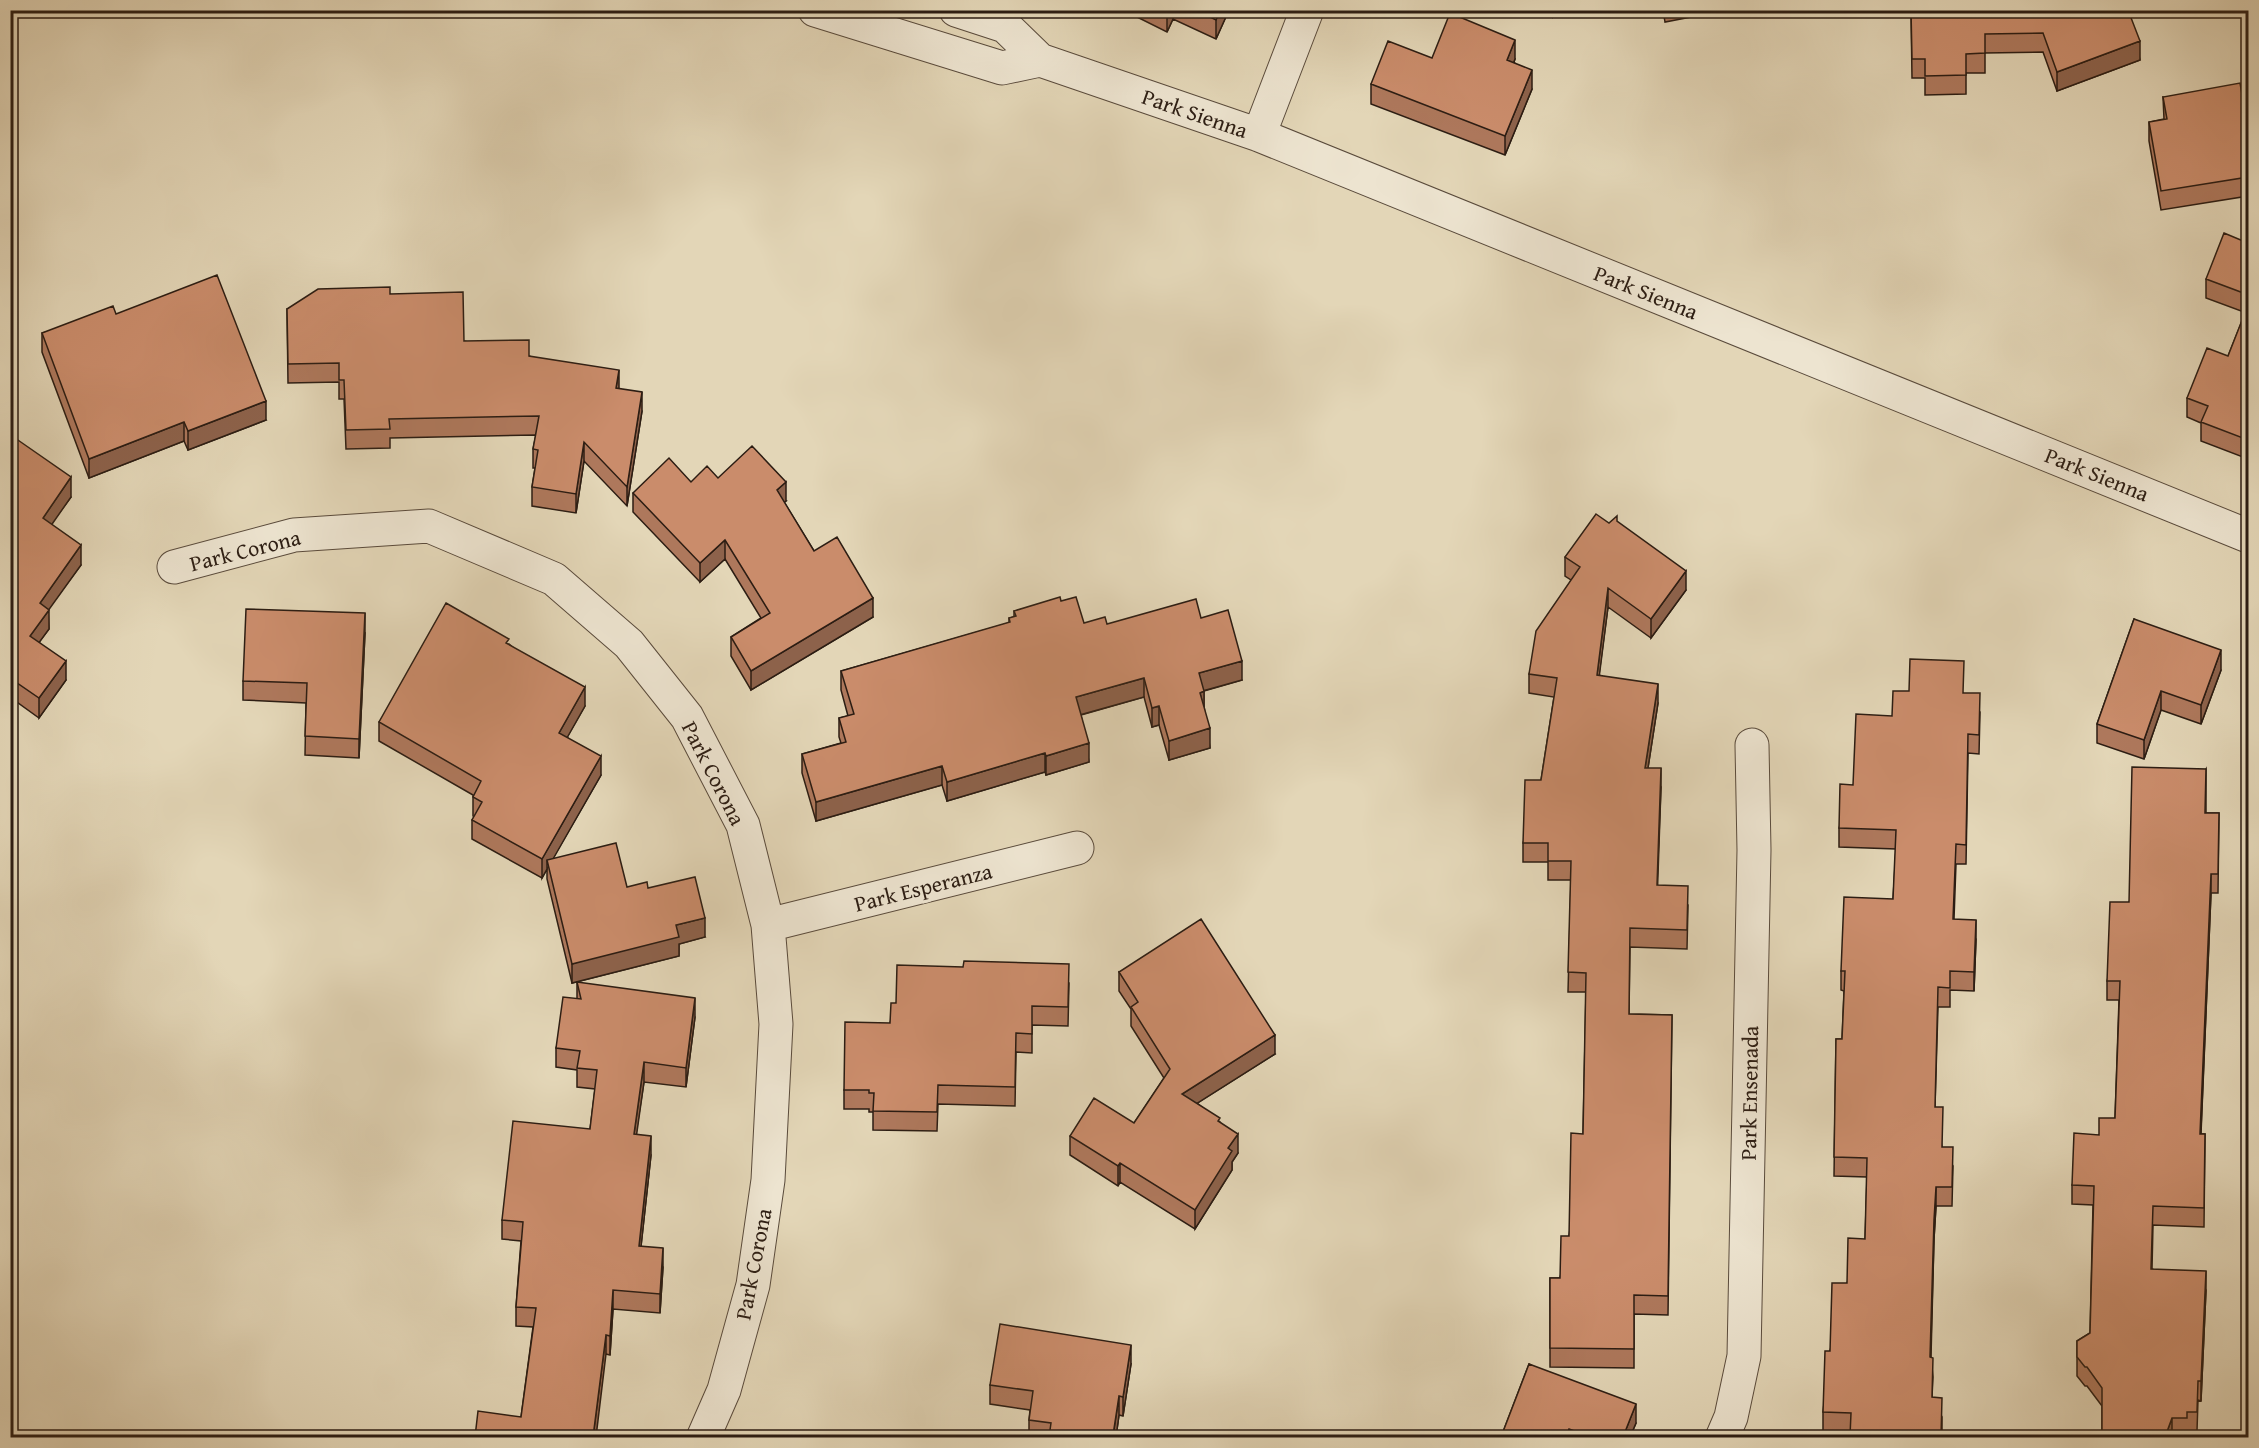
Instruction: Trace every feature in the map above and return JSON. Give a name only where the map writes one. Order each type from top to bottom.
[{"type":"street","points":[[815,10],[1002,68],[1040,60]]},
{"type":"street","name":"Park Sienna","points":[[956,10],[1005,26],[1040,60],[1259,135],[2248,536]]},
{"type":"street","points":[[1259,135],[1308,10]]},
{"type":"street","name":"Park Corona","points":[[174,567],[294,535],[429,526],[554,579],[629,644],[687,717],[743,825],[768,925],[776,1024],[768,1180],[753,1285],[724,1390],[703,1437]]},
{"type":"street","name":"Park Ensenada","points":[[1722,1437],[1731,1417],[1744,1356],[1754,850],[1752,745]]},
{"type":"street","name":"Park Esperanza","points":[[768,925],[1077,848]]},
{"type":"building","points":[[1196,10],[1220,10],[1216,20]]},
{"type":"building","points":[[1911,10],[2128,10],[2140,41],[2057,72],[2043,33],[1985,34],[1985,53],[1966,54],[1966,75],[1925,76],[1925,59],[1912,59]]},
{"type":"building","points":[[1450,13],[1515,40],[1507,60],[1532,70],[1505,136],[1371,84],[1388,41],[1432,58]]},
{"type":"building","points":[[2240,83],[2248,128],[2248,177],[2161,191],[2149,122],[2167,119],[2163,97]]},
{"type":"building","points":[[2224,233],[2248,243],[2248,300],[2244,298],[2246,294],[2206,279]]},
{"type":"building","points":[[217,275],[266,401],[188,431],[184,422],[89,459],[42,333],[113,306],[116,314]]},
{"type":"building","points":[[390,287],[390,294],[463,292],[464,341],[529,340],[529,356],[619,370],[616,388],[642,392],[627,487],[584,442],[576,494],[532,487],[538,450],[533,449],[539,416],[389,419],[390,429],[346,430],[344,380],[339,380],[339,363],[288,364],[287,309],[318,289]]},
{"type":"building","points":[[2248,305],[2248,440],[2201,422],[2208,406],[2187,398],[2207,348],[2228,356]]},
{"type":"building","points":[[15,438],[71,477],[43,518],[81,545],[40,603],[49,610],[30,636],[66,661],[39,698],[10,678],[10,444]]},
{"type":"building","points":[[752,446],[786,482],[777,490],[814,551],[837,537],[873,598],[751,671],[731,637],[770,613],[725,540],[700,563],[633,493],[669,458],[691,482],[707,466],[718,478]]},
{"type":"building","points":[[1596,514],[1609,523],[1617,516],[1617,521],[1686,571],[1651,619],[1608,588],[1597,675],[1658,684],[1645,768],[1661,768],[1657,885],[1688,886],[1687,930],[1630,928],[1629,1014],[1672,1015],[1668,1296],[1634,1295],[1634,1349],[1550,1348],[1550,1278],[1560,1278],[1561,1236],[1569,1236],[1571,1133],[1583,1134],[1586,973],[1568,972],[1571,861],[1548,861],[1548,843],[1523,843],[1525,780],[1541,780],[1557,678],[1529,674],[1536,631],[1580,567],[1565,557]]},
{"type":"building","points":[[1060,597],[1061,601],[1076,597],[1084,623],[1105,617],[1107,624],[1196,599],[1201,618],[1228,610],[1242,661],[1199,673],[1204,691],[1200,693],[1210,728],[1169,741],[1159,706],[1152,708],[1144,678],[1076,697],[1089,743],[1046,756],[1045,753],[947,782],[942,766],[816,802],[802,754],[846,742],[839,718],[854,714],[841,671],[1010,622],[1009,618],[1016,616],[1014,611]]},
{"type":"building","points":[[446,603],[509,639],[506,643],[585,687],[559,733],[601,756],[542,859],[472,820],[482,802],[473,797],[481,781],[379,722]]},
{"type":"building","points":[[246,609],[365,613],[359,739],[305,736],[307,683],[243,681]]},
{"type":"building","points":[[2134,619],[2221,650],[2201,705],[2161,691],[2144,740],[2097,724]]},
{"type":"building","points":[[1910,659],[1964,661],[1963,693],[1980,693],[1979,735],[1968,734],[1966,845],[1956,844],[1953,919],[1976,920],[1974,972],[1950,971],[1950,988],[1938,987],[1935,1107],[1943,1107],[1942,1147],[1953,1147],[1952,1187],[1936,1187],[1934,1220],[1930,1357],[1933,1358],[1932,1397],[1942,1398],[1941,1437],[1850,1436],[1851,1413],[1823,1412],[1825,1351],[1830,1351],[1832,1283],[1847,1283],[1848,1238],[1865,1239],[1867,1158],[1834,1157],[1836,1039],[1842,1039],[1845,971],[1841,971],[1844,897],[1893,899],[1896,830],[1839,828],[1840,784],[1853,785],[1856,714],[1892,716],[1893,691],[1909,691]]},
{"type":"building","points":[[2132,767],[2206,769],[2205,813],[2219,813],[2218,874],[2211,874],[2200,1134],[2205,1134],[2204,1208],[2153,1206],[2151,1269],[2206,1271],[2201,1381],[2198,1381],[2197,1412],[2187,1412],[2187,1418],[2172,1418],[2165,1437],[2102,1437],[2102,1388],[2077,1357],[2077,1341],[2090,1333],[2094,1186],[2072,1185],[2074,1133],[2099,1135],[2099,1118],[2115,1118],[2120,981],[2107,981],[2110,902],[2129,902]]},
{"type":"building","points":[[616,843],[627,887],[647,882],[648,888],[695,877],[705,918],[676,925],[679,937],[572,964],[547,860]]},
{"type":"building","points":[[1201,919],[1275,1035],[1182,1094],[1220,1118],[1218,1121],[1238,1134],[1228,1148],[1232,1151],[1195,1210],[1120,1163],[1118,1166],[1070,1136],[1094,1098],[1134,1123],[1170,1069],[1131,1007],[1138,1002],[1119,972]]},
{"type":"building","points":[[964,961],[1069,964],[1068,1007],[1032,1006],[1032,1034],[1016,1033],[1015,1087],[938,1085],[937,1112],[873,1111],[874,1093],[869,1093],[869,1090],[844,1090],[845,1022],[890,1023],[891,1003],[896,1003],[897,965],[963,967]]},
{"type":"building","points":[[577,982],[695,998],[686,1068],[644,1062],[634,1134],[651,1136],[639,1246],[663,1248],[660,1294],[613,1290],[610,1336],[606,1335],[593,1437],[475,1437],[478,1411],[521,1417],[536,1308],[516,1307],[523,1222],[502,1220],[513,1121],[590,1129],[597,1070],[577,1068],[580,1051],[556,1048],[563,997],[581,999]]},
{"type":"building","points":[[1000,1324],[1131,1345],[1123,1397],[1119,1396],[1113,1435],[1096,1432],[1095,1437],[1049,1437],[1051,1423],[1029,1420],[1033,1391],[990,1385]]},
{"type":"building","points":[[1529,1364],[1636,1404],[1623,1437],[1590,1437],[1569,1429],[1566,1437],[1501,1437]]}]
